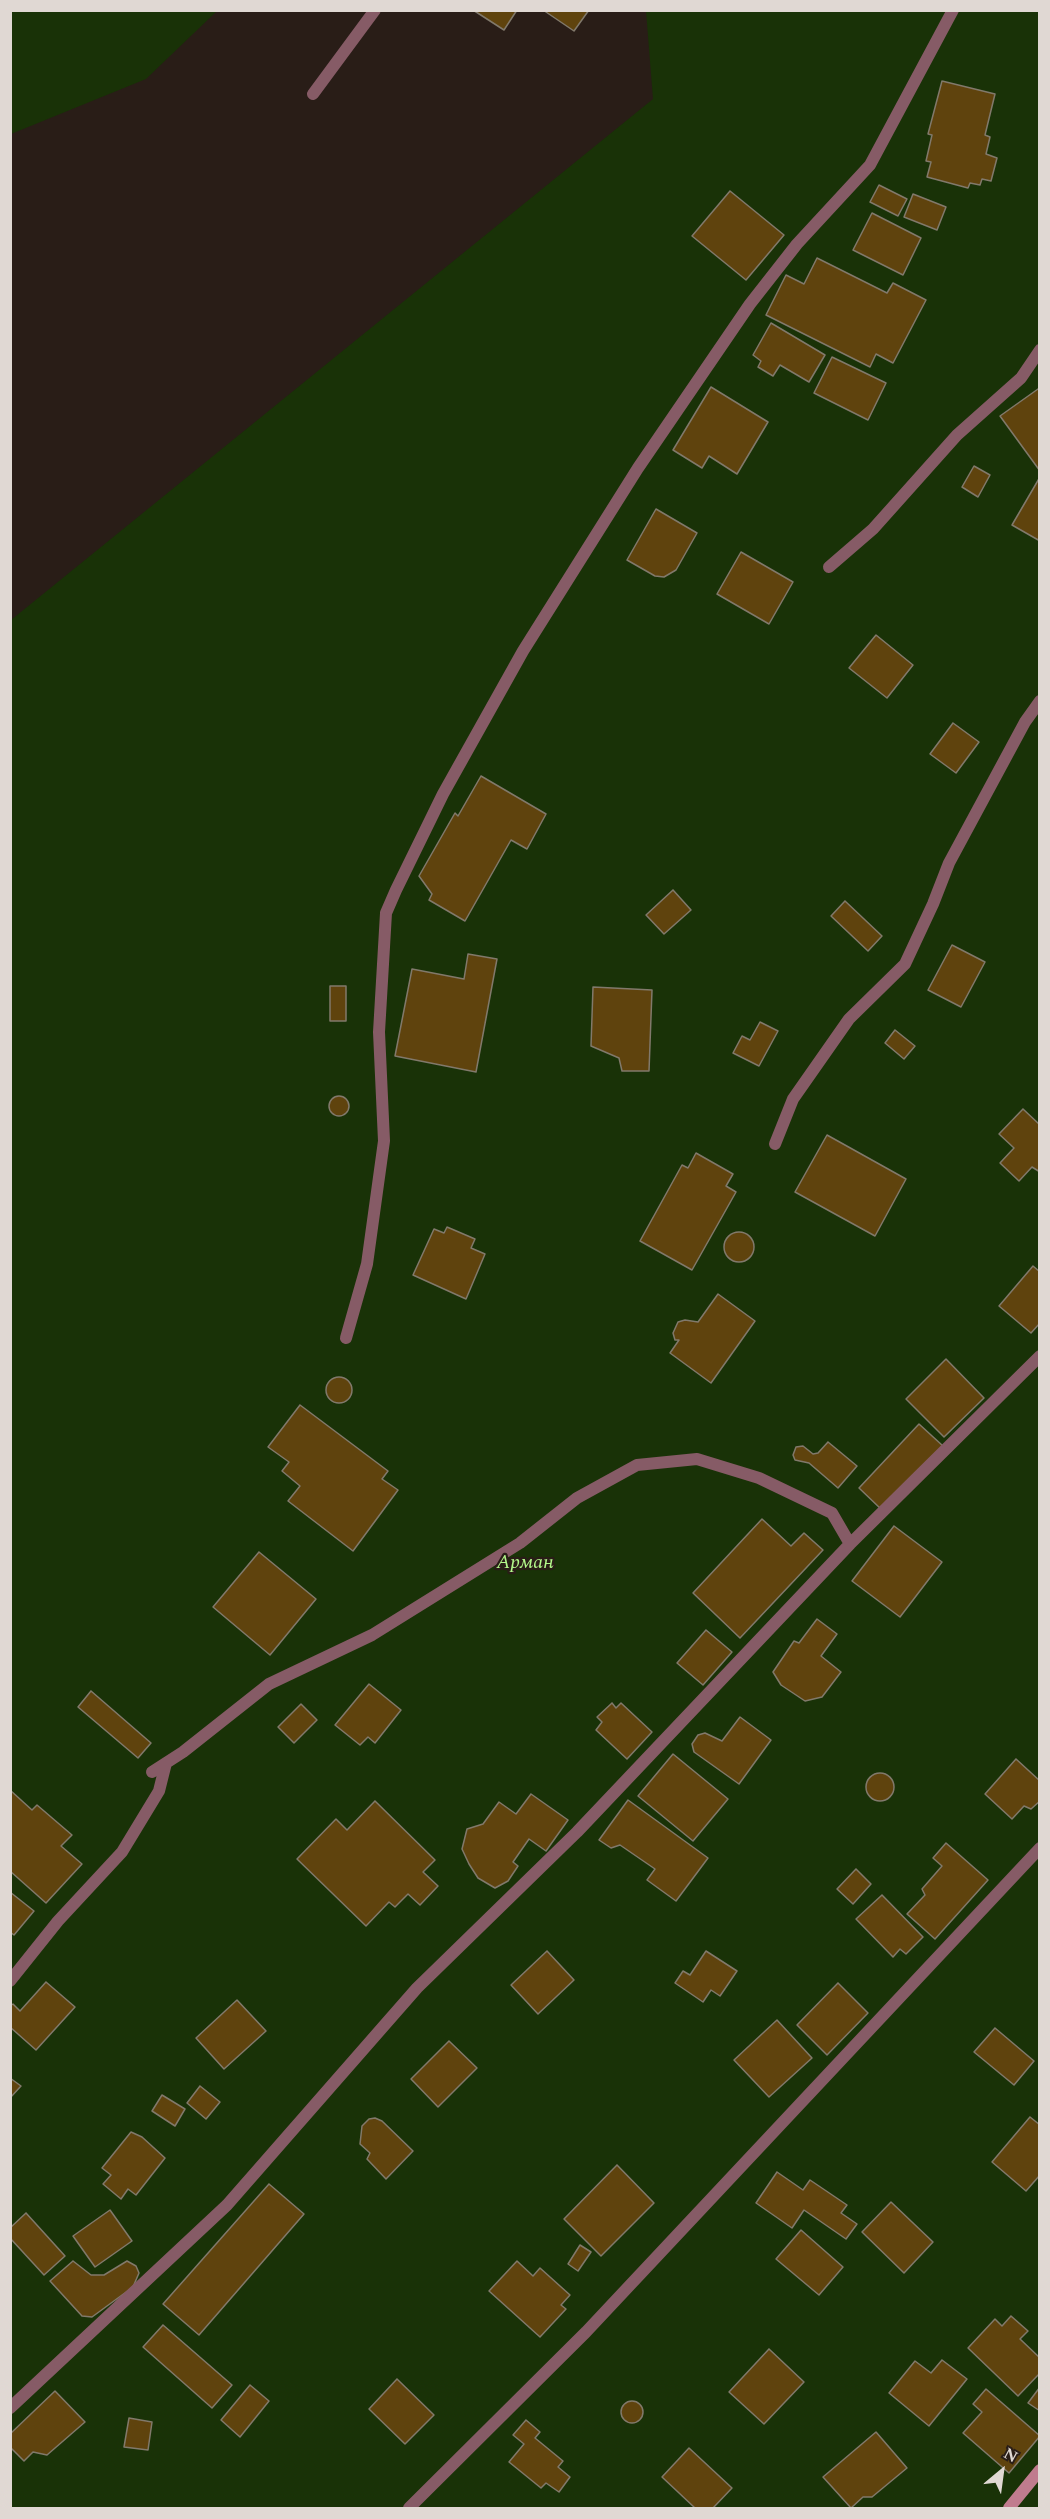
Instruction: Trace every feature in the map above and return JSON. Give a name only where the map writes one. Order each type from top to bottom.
[{"type":"street","points":[[313,94],[375,10]]},
{"type":"street","points":[[346,1338],[367,1264],[384,1141],[379,1032],[386,913],[396,890],[443,794],[523,651],[638,468],[750,304],[797,243],[870,165],[953,10]]},
{"type":"street","points":[[829,567],[873,529],[957,435],[1021,378],[1040,350]]},
{"type":"street","points":[[775,1144],[794,1099],[849,1019],[905,964],[949,863],[1024,722],[1040,700]]},
{"type":"street","points":[[10,2408],[227,2205],[417,1988],[578,1832],[850,1544],[1040,1356]]},
{"type":"street","points":[[152,1772],[183,1752],[269,1684],[372,1635],[520,1543],[577,1498],[637,1465],[697,1459],[759,1478],[832,1513],[850,1544]]},
{"type":"street","points":[[10,1981],[58,1921],[122,1852],[159,1791],[166,1763]]},
{"type":"street","points":[[409,2508],[586,2332],[1040,1848]]},
{"type":"street","points":[[1009,2508],[1040,2470]]},
{"type":"green space","points":[[11,10],[217,11],[146,79],[11,134]]},
{"type":"green space","name":"Арман","points":[[646,11],[1039,11],[1039,2508],[11,2508],[11,620],[653,99]]},
{"type":"building","points":[[473,10],[517,10],[504,30]]},
{"type":"building","points":[[543,10],[589,10],[574,31]]},
{"type":"building","points":[[942,81],[995,94],[985,135],[990,137],[986,154],[997,158],[991,181],[982,179],[980,185],[970,183],[968,188],[927,177],[931,162],[926,161],[932,135],[928,134]]},
{"type":"building","points":[[879,185],[907,199],[898,216],[870,202]]},
{"type":"building","points":[[730,191],[784,235],[746,280],[692,236]]},
{"type":"building","points":[[913,194],[946,207],[937,230],[904,217]]},
{"type":"building","points":[[872,213],[921,238],[903,275],[853,250]]},
{"type":"building","points":[[817,258],[887,293],[893,283],[926,300],[893,363],[876,354],[870,367],[766,315],[786,275],[804,284]]},
{"type":"building","points":[[771,323],[825,355],[809,382],[780,365],[773,376],[758,367],[761,361],[753,355]]},
{"type":"building","points":[[832,357],[886,383],[868,420],[814,393]]},
{"type":"building","points":[[711,387],[768,422],[737,474],[709,456],[702,468],[673,450]]},
{"type":"building","points":[[1038,389],[1040,391],[1040,471],[1000,416]]},
{"type":"building","points":[[974,466],[990,475],[978,497],[962,487]]},
{"type":"building","points":[[1040,477],[1040,541],[1012,525]]},
{"type":"building","points":[[656,509],[697,533],[676,570],[664,577],[655,576],[627,560]]},
{"type":"building","points":[[741,552],[793,582],[769,624],[717,594]]},
{"type":"building","points":[[876,635],[913,665],[887,698],[849,668]]},
{"type":"building","points":[[953,723],[979,742],[956,773],[930,754]]},
{"type":"building","points":[[481,776],[546,814],[527,849],[511,840],[465,921],[429,900],[432,894],[419,876],[455,813],[458,816]]},
{"type":"building","points":[[673,890],[691,910],[664,934],[646,915]]},
{"type":"building","points":[[845,901],[882,936],[868,951],[831,916]]},
{"type":"building","points":[[952,945],[985,962],[961,1007],[928,990]]},
{"type":"building","points":[[468,954],[497,959],[476,1072],[395,1056],[412,969],[464,979]]},
{"type":"building","points":[[330,986],[346,986],[346,1021],[330,1021]]},
{"type":"building","points":[[593,987],[652,990],[649,1071],[622,1071],[619,1058],[591,1046]]},
{"type":"building","points":[[760,1022],[778,1031],[759,1066],[733,1053],[742,1036],[750,1040]]},
{"type":"building","points":[[895,1030],[915,1046],[904,1059],[885,1043]]},
{"type":"building","points":[[339,1096],[346,1099],[349,1106],[346,1113],[339,1116],[332,1113],[329,1106],[332,1099]]},
{"type":"building","points":[[1023,1109],[1040,1125],[1040,1172],[1032,1167],[1019,1181],[1000,1163],[1014,1148],[999,1134]]},
{"type":"building","points":[[827,1135],[906,1179],[875,1236],[795,1192]]},
{"type":"building","points":[[696,1153],[733,1174],[726,1186],[736,1192],[692,1270],[640,1241],[682,1165],[688,1168]]},
{"type":"building","points":[[447,1227],[475,1239],[471,1248],[485,1254],[466,1299],[413,1275],[434,1229],[444,1233]]},
{"type":"building","points":[[739,1232],[749,1237],[754,1247],[749,1257],[739,1262],[729,1257],[724,1247],[729,1237]]},
{"type":"building","points":[[1033,1266],[1040,1272],[1040,1323],[1031,1333],[999,1306]]},
{"type":"building","points":[[718,1294],[755,1321],[711,1383],[670,1353],[679,1340],[675,1340],[673,1333],[678,1322],[685,1320],[698,1322]]},
{"type":"building","points":[[946,1359],[984,1398],[944,1437],[906,1399]]},
{"type":"building","points":[[339,1377],[348,1381],[352,1390],[348,1399],[339,1403],[330,1399],[326,1390],[330,1381]]},
{"type":"building","points":[[300,1405],[388,1471],[382,1479],[398,1490],[353,1551],[288,1501],[300,1486],[282,1471],[289,1462],[268,1447]]},
{"type":"building","points":[[919,1424],[943,1446],[882,1510],[859,1488]]},
{"type":"building","points":[[828,1442],[857,1466],[838,1488],[809,1463],[795,1460],[793,1455],[796,1447],[803,1446],[813,1454],[818,1453]]},
{"type":"building","points":[[762,1519],[791,1546],[804,1533],[823,1550],[740,1638],[693,1593]]},
{"type":"building","points":[[894,1526],[942,1562],[900,1617],[852,1581]]},
{"type":"building","points":[[259,1552],[316,1599],[270,1655],[213,1607]]},
{"type":"building","points":[[817,1619],[837,1634],[821,1656],[841,1672],[822,1697],[805,1701],[781,1685],[773,1672],[794,1641],[799,1643]]},
{"type":"building","points":[[706,1630],[732,1652],[703,1685],[677,1663]]},
{"type":"building","points":[[369,1684],[401,1710],[375,1743],[368,1737],[360,1745],[335,1725]]},
{"type":"building","points":[[91,1691],[151,1743],[138,1758],[78,1707]]},
{"type":"building","points":[[612,1703],[616,1708],[621,1703],[652,1732],[627,1759],[596,1730],[602,1722],[597,1717]]},
{"type":"building","points":[[301,1704],[317,1720],[294,1743],[278,1727]]},
{"type":"building","points":[[740,1717],[771,1740],[739,1784],[694,1752],[692,1744],[698,1735],[705,1733],[722,1741]]},
{"type":"building","points":[[673,1754],[728,1799],[693,1841],[638,1796]]},
{"type":"building","points":[[1016,1759],[1040,1781],[1040,1801],[1031,1809],[1024,1806],[1012,1819],[985,1794]]},
{"type":"building","points":[[880,1773],[890,1777],[894,1787],[890,1797],[880,1801],[870,1797],[866,1787],[870,1777]]},
{"type":"building","points":[[10,1790],[32,1810],[37,1805],[72,1835],[61,1846],[82,1864],[46,1903],[10,1871]]},
{"type":"building","points":[[531,1794],[568,1820],[546,1851],[529,1839],[513,1862],[518,1866],[508,1881],[495,1888],[478,1878],[469,1864],[462,1849],[467,1829],[483,1824],[499,1802],[516,1814]]},
{"type":"building","points":[[628,1800],[708,1858],[676,1901],[647,1880],[655,1869],[620,1845],[611,1848],[599,1840]]},
{"type":"building","points":[[375,1801],[435,1860],[423,1872],[438,1886],[420,1905],[408,1894],[395,1907],[389,1902],[366,1926],[297,1859],[336,1819],[347,1830]]},
{"type":"building","points":[[946,1843],[988,1880],[935,1939],[907,1914],[925,1895],[922,1889],[942,1866],[933,1858]]},
{"type":"building","points":[[856,1869],[871,1884],[853,1904],[837,1889]]},
{"type":"building","points":[[10,1892],[34,1911],[14,1935],[10,1932]]},
{"type":"building","points":[[882,1895],[923,1937],[906,1954],[900,1949],[893,1957],[856,1919]]},
{"type":"building","points":[[547,1951],[574,1980],[538,2014],[511,1985]]},
{"type":"building","points":[[706,1951],[737,1971],[720,1996],[711,1990],[703,2002],[675,1983],[683,1971],[690,1975]]},
{"type":"building","points":[[46,1982],[75,2007],[36,2050],[10,2027],[10,2006],[13,2004],[20,2011]]},
{"type":"building","points":[[838,1983],[868,2013],[827,2055],[797,2025]]},
{"type":"building","points":[[237,2000],[266,2031],[224,2069],[196,2038]]},
{"type":"building","points":[[777,2020],[812,2058],[769,2097],[734,2060]]},
{"type":"building","points":[[995,2028],[1034,2061],[1014,2085],[974,2052]]},
{"type":"building","points":[[449,2041],[477,2068],[438,2107],[411,2079]]},
{"type":"building","points":[[10,2078],[21,2086],[10,2098]]},
{"type":"building","points":[[200,2086],[220,2102],[206,2119],[187,2103]]},
{"type":"building","points":[[162,2095],[185,2109],[175,2126],[152,2111]]},
{"type":"building","points":[[1030,2117],[1040,2125],[1040,2175],[1026,2191],[992,2162]]},
{"type":"building","points":[[375,2118],[382,2121],[413,2151],[386,2179],[367,2159],[370,2153],[360,2144],[362,2126],[369,2119]]},
{"type":"building","points":[[131,2132],[142,2137],[165,2158],[136,2195],[128,2189],[121,2199],[103,2184],[111,2175],[102,2168]]},
{"type":"building","points":[[617,2165],[654,2203],[601,2256],[564,2219]]},
{"type":"building","points":[[777,2172],[803,2190],[810,2180],[847,2205],[841,2213],[857,2224],[846,2239],[804,2210],[792,2228],[756,2203]]},
{"type":"building","points":[[269,2184],[304,2214],[199,2335],[163,2304]]},
{"type":"building","points":[[891,2202],[933,2242],[904,2273],[862,2232]]},
{"type":"building","points":[[110,2210],[132,2241],[95,2267],[73,2236]]},
{"type":"building","points":[[26,2213],[65,2256],[44,2275],[10,2238],[10,2228]]},
{"type":"building","points":[[801,2230],[843,2267],[819,2295],[776,2259]]},
{"type":"building","points":[[580,2245],[591,2252],[578,2271],[568,2264]]},
{"type":"building","points":[[73,2261],[91,2275],[104,2275],[127,2261],[136,2266],[139,2273],[133,2287],[92,2317],[82,2316],[50,2281]]},
{"type":"building","points":[[517,2261],[533,2276],[540,2268],[570,2295],[561,2305],[566,2309],[540,2337],[489,2291]]},
{"type":"building","points":[[1011,2316],[1028,2331],[1020,2339],[1040,2358],[1040,2373],[1018,2396],[968,2348],[995,2319],[1002,2326]]},
{"type":"building","points":[[163,2325],[232,2385],[212,2408],[143,2347]]},
{"type":"building","points":[[769,2349],[804,2382],[764,2424],[729,2392]]},
{"type":"building","points":[[942,2360],[967,2379],[929,2426],[889,2393],[915,2361],[931,2373]]},
{"type":"building","points":[[397,2379],[434,2415],[405,2444],[369,2409]]},
{"type":"building","points":[[250,2385],[269,2401],[240,2437],[221,2420]]},
{"type":"building","points":[[1040,2387],[1040,2411],[1028,2403]]},
{"type":"building","points":[[986,2389],[1040,2436],[1009,2473],[963,2433],[982,2412],[973,2404]]},
{"type":"building","points":[[55,2391],[85,2422],[47,2455],[33,2452],[24,2461],[10,2447],[10,2434]]},
{"type":"building","points":[[632,2401],[640,2404],[643,2412],[640,2420],[632,2423],[624,2420],[621,2412],[624,2404]]},
{"type":"building","points":[[129,2418],[152,2422],[148,2450],[124,2447]]},
{"type":"building","points":[[526,2420],[540,2432],[535,2438],[563,2461],[558,2467],[570,2477],[559,2492],[546,2483],[541,2488],[509,2462],[524,2444],[513,2435]]},
{"type":"building","points":[[876,2432],[907,2468],[872,2497],[863,2497],[851,2508],[823,2477]]},
{"type":"building","points":[[689,2448],[732,2488],[713,2508],[695,2508],[662,2477]]}]
